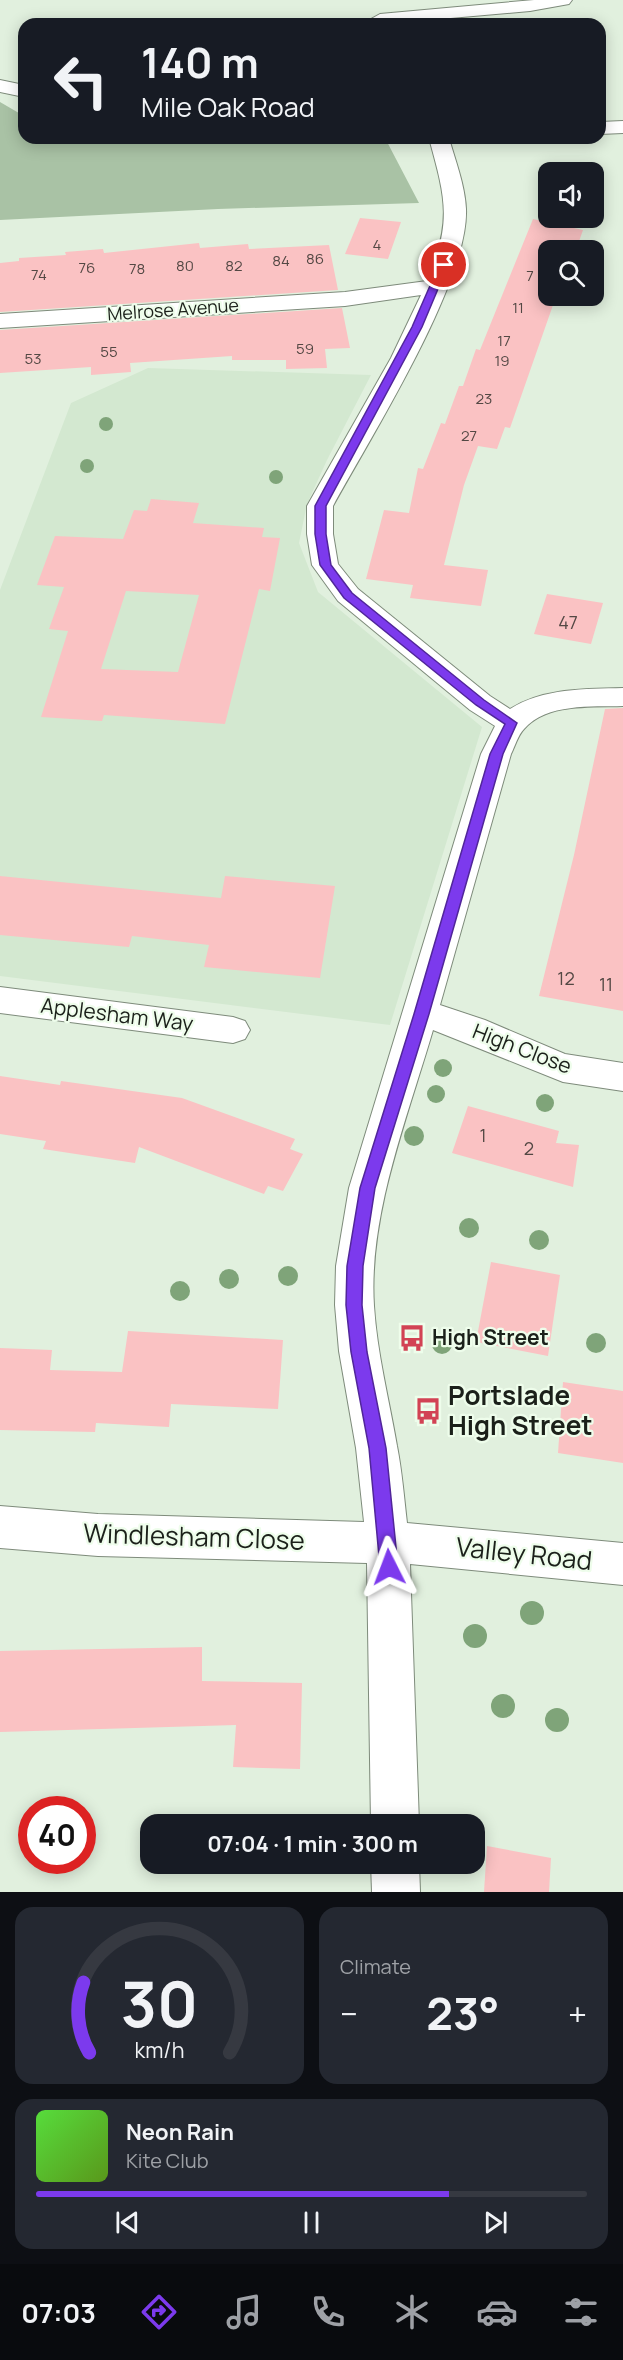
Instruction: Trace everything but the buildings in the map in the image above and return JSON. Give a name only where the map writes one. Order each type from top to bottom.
[{"type":"street","points":[[372,0],[380,18]]},
{"type":"street","points":[[411,18],[530,6],[563,0]]},
{"type":"street","points":[[0,86],[18,90]]},
{"type":"street","points":[[606,128],[623,127]]},
{"type":"street","points":[[440,144],[456,210],[452,245],[435,286],[400,319],[320,506],[320,534],[326,565],[348,595],[480,703],[511,723]]},
{"type":"street","name":"Melrose Avenue","points":[[0,321],[345,299],[435,286]]},
{"type":"street","name":"Melrose Avenue","points":[[345,299],[400,319]]},
{"type":"street","points":[[394,1814],[388,1543],[377,1448],[359,1352],[354,1305],[355,1266],[368,1188],[422,1014],[496,754],[511,723],[526,712],[548,703],[623,697]]},
{"type":"street","name":"Applesham Way","points":[[0,1000],[233,1030]]},
{"type":"street","name":"High Close","points":[[422,1014],[460,1024],[557,1066],[623,1077]]},
{"type":"street","name":"Windlesham Close","points":[[0,1527],[98,1535],[388,1543]]},
{"type":"street","name":"Valley Road","points":[[388,1543],[424,1544],[623,1564]]},
{"type":"street","points":[[395,1874],[396,1892]]},
{"type":"shaded area","points":[[0,102],[18,112],[18,144],[388,144],[419,203],[218,209],[0,220]]},
{"type":"shaded area","points":[[148,368],[371,375],[307,504],[299,543],[318,592],[482,727],[390,1025],[0,976],[0,590],[71,403]]},
{"type":"place","name":"High Street","points":[[412,1338]]},
{"type":"place","name":"Portslade High Street","points":[[428,1411]]},
{"type":"route","points":[[389,1567],[377,1448],[359,1352],[354,1305],[355,1266],[368,1188],[422,1014],[496,754],[511,723],[480,703],[348,595],[326,565],[320,534],[320,506],[417,327],[444,265]]}]
